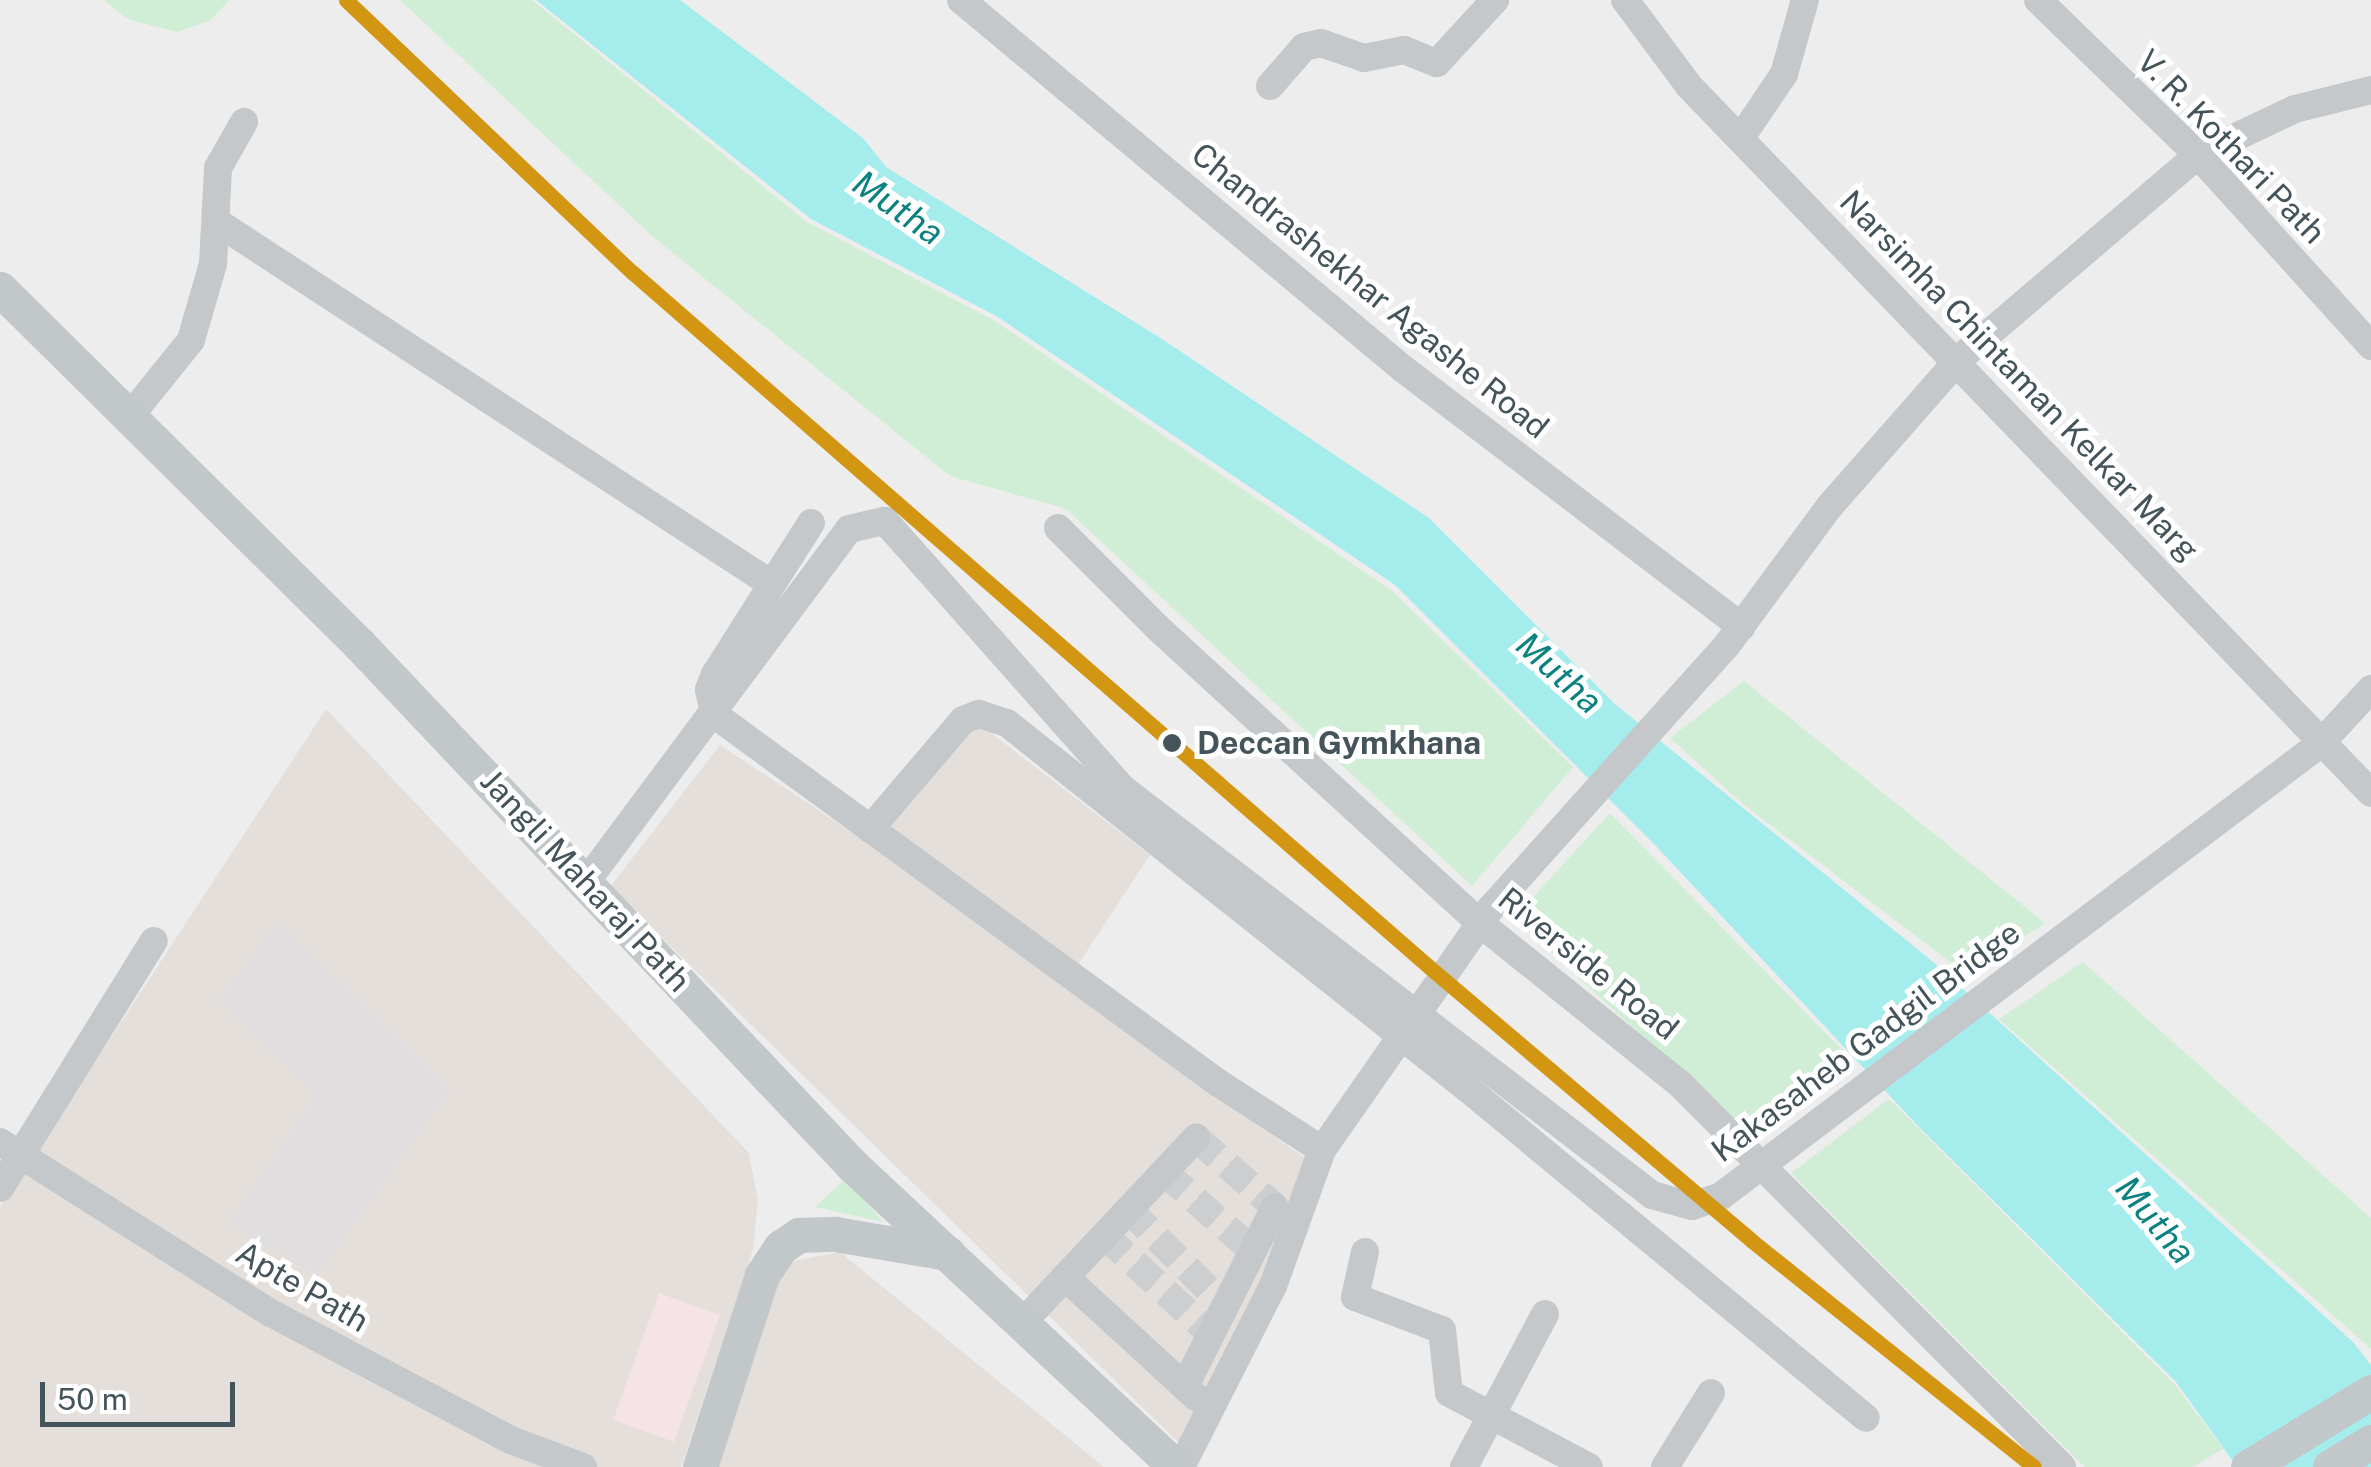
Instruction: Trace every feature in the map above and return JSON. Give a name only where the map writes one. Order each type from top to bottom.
[{"type":"main road","name":"Jangli Maharaj Path","points":[[0,289],[130,416],[586,882],[852,1165],[1178,1467]]},
{"type":"main road","points":[[700,1467],[762,1275],[782,1246],[799,1235],[835,1234],[946,1253]]},
{"type":"main road","points":[[2248,1467],[2371,1392]]},
{"type":"main road","points":[[2330,1467],[2371,1442]]},
{"type":"street","name":"Chandrashekhar Agashe Road","points":[[960,0],[1402,368],[1735,636]]},
{"type":"street","name":"Narsimha Chintaman Kelkar Marg","points":[[1626,0],[1690,86],[1959,359],[2320,744],[2371,793]]},
{"type":"street","points":[[1740,139],[1784,74],[1805,0]]},
{"type":"street","points":[[1270,86],[1304,47],[1321,42],[1364,58],[1404,50],[1437,63],[1485,4]]},
{"type":"street","name":"V. R. Kothari Path","points":[[2046,4],[2198,156],[2371,346]]},
{"type":"street","points":[[1178,1467],[1211,1411],[1273,1286],[1322,1150],[1486,916],[1735,636],[1829,507],[1959,359],[2198,156],[2295,109],[2371,90]]},
{"type":"street","points":[[130,416],[191,340],[213,264],[217,222],[212,196],[218,168],[244,122]]},
{"type":"street","points":[[217,222],[770,583]]},
{"type":"street","name":"Kakasaheb Gadgil Bridge","points":[[722,705],[848,529],[885,521],[1122,788],[1652,1195],[1692,1206],[1721,1196],[2320,744]]},
{"type":"street","points":[[812,523],[770,583],[709,690],[870,829],[1130,1036],[1322,1150]]},
{"type":"street","name":"Riverside Road","points":[[1058,528],[1159,629],[1680,1084],[2062,1467]]},
{"type":"street","points":[[2320,744],[2371,689]]},
{"type":"street","points":[[586,882],[722,705]]},
{"type":"street","points":[[870,829],[964,720],[991,716],[1400,1036],[1866,1418]]},
{"type":"street","points":[[0,1188],[11,1148],[154,941]]},
{"type":"street","points":[[1022,1322],[1196,1138]]},
{"type":"street","name":"Apte Path","points":[[11,1148],[271,1314],[511,1440],[583,1467]]},
{"type":"street","points":[[1185,1386],[1275,1207]]},
{"type":"street","points":[[1365,1252],[1355,1297],[1442,1330],[1448,1337],[1445,1386],[1459,1401],[1589,1467]]},
{"type":"street","points":[[1065,1277],[1211,1411]]},
{"type":"street","points":[[1464,1467],[1545,1314]]},
{"type":"street","points":[[1665,1467],[1711,1393]]},
{"type":"shaded area","points":[[326,709],[749,1153],[758,1201],[753,1249],[681,1467],[0,1467],[0,1207]]},
{"type":"shaded area","points":[[978,723],[1150,855],[1064,986],[1309,1161],[1260,1297],[1183,1447],[610,887],[720,745],[868,843]]},
{"type":"shaded area","points":[[278,921],[451,1089],[318,1275],[227,1225],[316,1095],[217,1001]]},
{"type":"shaded area","points":[[840,1252],[1104,1467],[713,1467],[779,1264]]},
{"type":"shaded area","points":[[659,1293],[720,1315],[674,1442],[613,1420]]},
{"type":"green space","points":[[104,0],[229,0],[211,20],[177,32],[127,19]]},
{"type":"green space","points":[[400,0],[532,0],[807,222],[995,321],[1391,590],[1573,767],[1472,886],[1066,509],[950,476],[652,236]]},
{"type":"green space","points":[[1744,681],[2045,923],[1967,975],[1743,804],[1670,738]]},
{"type":"green space","points":[[1610,813],[1851,1059],[1750,1136],[1514,918]]},
{"type":"green space","points":[[2083,962],[2371,1218],[2371,1349],[1999,1019]]},
{"type":"green space","points":[[1889,1099],[2175,1385],[2223,1449],[2193,1467],[2085,1467],[1791,1173]]},
{"type":"green space","points":[[845,1179],[883,1222],[815,1207]]},
{"type":"water","name":"Mutha","points":[[536,0],[680,0],[863,138],[886,167],[1162,339],[1429,518],[1616,705],[1932,961],[2353,1342],[2371,1365],[2371,1467],[2237,1467],[2176,1382],[1918,1126],[1655,845],[1395,585],[998,317],[811,219]]},
{"type":"tunnel","points":[[1196,1138],[1275,1207]]},
{"type":"tunnel","points":[[1164,1172],[1254,1252]]},
{"type":"tunnel","points":[[1128,1209],[1225,1306]]},
{"type":"tunnel","points":[[1104,1235],[1211,1334]]},
{"type":"transit line","points":[[346,0],[632,272],[1435,972],[1752,1241],[2034,1467]]},
{"type":"place","name":"Deccan Gymkhana","points":[[1172,743]]}]
